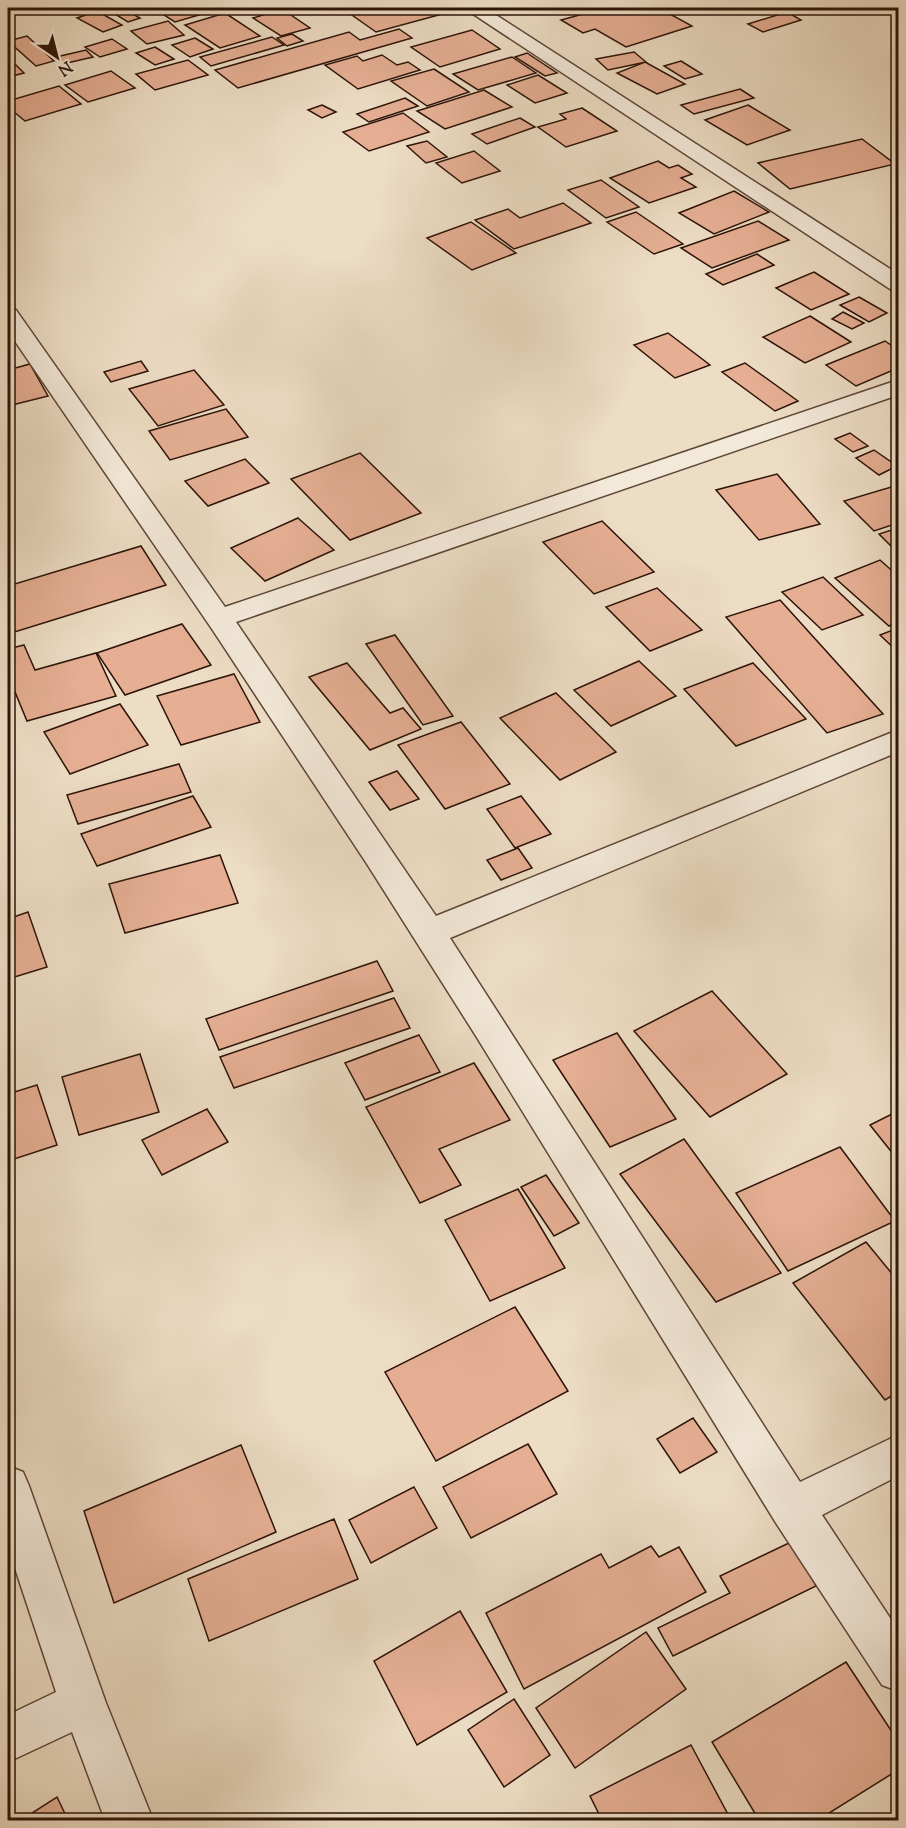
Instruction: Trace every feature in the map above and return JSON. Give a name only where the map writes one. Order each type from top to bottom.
[{"type":"street","points":[[8,9],[13,8]]},
{"type":"street","points":[[473,8],[898,284]]},
{"type":"street","points":[[8,315],[220,618],[429,933],[791,1508],[898,1669]]},
{"type":"street","points":[[220,618],[898,387]]},
{"type":"street","points":[[429,933],[898,740]]},
{"type":"street","points":[[791,1508],[898,1455]]},
{"type":"street","points":[[8,1486],[83,1703],[129,1821]]},
{"type":"street","points":[[8,1739],[83,1703]]},
{"type":"building","points":[[63,8],[93,8],[69,13]]},
{"type":"building","points":[[122,8],[140,18],[128,22],[110,11]]},
{"type":"building","points":[[153,8],[212,8],[216,10],[175,22]]},
{"type":"building","points":[[342,8],[437,8],[446,13],[376,32]]},
{"type":"building","points":[[605,8],[659,8],[692,26],[626,47],[595,29],[583,33],[561,20]]},
{"type":"building","points":[[282,9],[310,28],[281,36],[253,18]]},
{"type":"building","points":[[97,11],[122,25],[103,32],[77,18]]},
{"type":"building","points":[[787,12],[801,20],[763,32],[748,24]]},
{"type":"building","points":[[225,13],[260,36],[220,48],[185,25]]},
{"type":"building","points":[[168,21],[184,35],[147,44],[131,31]]},
{"type":"building","points":[[399,29],[412,38],[238,88],[215,70],[349,32],[360,40]]},
{"type":"building","points":[[472,30],[500,49],[440,67],[411,47]]},
{"type":"building","points":[[292,34],[303,41],[287,46],[277,38]]},
{"type":"building","points":[[27,36],[54,61],[36,66],[8,41]]},
{"type":"building","points":[[272,37],[284,45],[211,66],[200,57]]},
{"type":"building","points":[[195,38],[213,49],[190,57],[172,45]]},
{"type":"building","points":[[112,39],[127,49],[100,57],[85,47]]},
{"type":"building","points":[[155,47],[174,59],[155,65],[136,53]]},
{"type":"building","points":[[86,50],[93,57],[63,64],[56,57]]},
{"type":"building","points":[[634,52],[646,62],[608,70],[596,59]]},
{"type":"building","points":[[527,53],[557,73],[545,76],[515,57]]},
{"type":"building","points":[[382,55],[397,65],[408,62],[420,70],[358,89],[325,65],[357,56],[363,61]]},
{"type":"building","points":[[8,57],[24,73],[8,77]]},
{"type":"building","points":[[512,57],[536,73],[478,90],[453,74]]},
{"type":"building","points":[[188,60],[208,75],[155,90],[136,74]]},
{"type":"building","points":[[681,61],[702,74],[685,79],[664,66]]},
{"type":"building","points":[[645,62],[685,84],[657,94],[617,73]]},
{"type":"building","points":[[434,69],[469,92],[427,106],[391,81]]},
{"type":"building","points":[[111,71],[135,88],[88,102],[65,85]]},
{"type":"building","points":[[538,75],[567,93],[535,103],[507,85]]},
{"type":"building","points":[[59,86],[81,104],[25,121],[8,107],[8,101]]},
{"type":"building","points":[[740,89],[754,98],[694,114],[681,105]]},
{"type":"building","points":[[484,90],[512,107],[445,129],[417,111]]},
{"type":"building","points":[[405,98],[418,106],[369,122],[357,114]]},
{"type":"building","points":[[322,105],[336,112],[322,118],[308,110]]},
{"type":"building","points":[[748,105],[790,130],[747,145],[705,120]]},
{"type":"building","points":[[582,108],[617,131],[566,147],[538,127],[566,119],[560,114]]},
{"type":"building","points":[[403,113],[429,132],[369,151],[343,132]]},
{"type":"building","points":[[520,118],[535,127],[487,144],[472,134]]},
{"type":"building","points":[[862,139],[895,164],[790,189],[758,163]]},
{"type":"building","points":[[427,141],[447,157],[426,163],[407,146]]},
{"type":"building","points":[[474,151],[500,171],[462,183],[436,163]]},
{"type":"building","points":[[658,161],[669,168],[678,165],[692,174],[681,178],[696,187],[649,203],[610,178]]},
{"type":"building","points":[[601,180],[639,207],[606,218],[568,190]]},
{"type":"building","points":[[734,191],[769,212],[714,234],[679,213]]},
{"type":"building","points":[[563,203],[591,223],[514,249],[475,220],[508,209],[520,218]]},
{"type":"building","points":[[636,212],[683,244],[654,254],[607,222]]},
{"type":"building","points":[[758,221],[789,240],[712,268],[681,248]]},
{"type":"building","points":[[471,222],[516,253],[472,270],[427,238]]},
{"type":"building","points":[[757,254],[774,265],[723,285],[706,274]]},
{"type":"building","points":[[814,272],[849,294],[811,310],[776,288]]},
{"type":"building","points":[[859,297],[887,313],[869,322],[840,305]]},
{"type":"building","points":[[843,312],[864,323],[852,329],[832,319]]},
{"type":"building","points":[[810,316],[851,342],[805,363],[763,337]]},
{"type":"building","points":[[668,333],[710,365],[675,378],[634,345]]},
{"type":"building","points":[[885,341],[898,350],[898,368],[856,386],[826,365]]},
{"type":"building","points":[[141,361],[148,371],[111,382],[104,372]]},
{"type":"building","points":[[745,363],[798,401],[775,411],[722,372]]},
{"type":"building","points":[[30,364],[48,396],[8,406],[8,370]]},
{"type":"building","points":[[194,370],[224,405],[158,426],[129,389]]},
{"type":"building","points":[[226,409],[248,437],[170,460],[149,431]]},
{"type":"building","points":[[850,433],[868,446],[853,452],[835,439]]},
{"type":"building","points":[[874,450],[897,466],[879,475],[856,458]]},
{"type":"building","points":[[360,453],[421,513],[350,540],[291,479]]},
{"type":"building","points":[[245,459],[269,483],[208,506],[185,481]]},
{"type":"building","points":[[777,474],[820,524],[759,540],[716,490]]},
{"type":"building","points":[[898,485],[898,523],[874,531],[844,501]]},
{"type":"building","points":[[298,518],[334,550],[265,581],[231,548]]},
{"type":"building","points":[[602,521],[654,572],[594,594],[543,542]]},
{"type":"building","points":[[898,528],[898,553],[879,534]]},
{"type":"building","points":[[141,546],[166,585],[8,634],[8,586]]},
{"type":"building","points":[[880,560],[898,576],[898,622],[889,626],[835,578]]},
{"type":"building","points":[[823,577],[863,615],[822,630],[782,592]]},
{"type":"building","points":[[657,588],[702,630],[650,651],[606,607]]},
{"type":"building","points":[[780,600],[883,714],[827,733],[726,617]]},
{"type":"building","points":[[182,624],[211,665],[125,695],[97,653]]},
{"type":"building","points":[[898,628],[898,652],[880,635]]},
{"type":"building","points":[[395,635],[453,716],[423,725],[366,644]]},
{"type":"building","points":[[24,645],[35,670],[96,653],[116,696],[27,721],[8,675],[8,649]]},
{"type":"building","points":[[639,661],[676,696],[611,726],[574,690]]},
{"type":"building","points":[[347,663],[390,713],[403,708],[421,729],[370,750],[309,677]]},
{"type":"building","points":[[753,663],[806,719],[736,746],[684,689]]},
{"type":"building","points":[[234,674],[260,722],[181,745],[157,696]]},
{"type":"building","points":[[556,693],[616,752],[560,780],[500,718]]},
{"type":"building","points":[[120,704],[148,745],[70,774],[44,732]]},
{"type":"building","points":[[461,722],[510,784],[445,809],[398,745]]},
{"type":"building","points":[[179,764],[191,792],[78,824],[67,795]]},
{"type":"building","points":[[397,771],[419,799],[390,810],[369,782]]},
{"type":"building","points":[[193,796],[211,827],[97,866],[81,834]]},
{"type":"building","points":[[521,796],[551,834],[515,848],[487,809]]},
{"type":"building","points":[[518,848],[532,868],[501,880],[487,860]]},
{"type":"building","points":[[220,855],[238,903],[125,933],[109,884]]},
{"type":"building","points":[[28,912],[47,967],[8,979],[8,919]]},
{"type":"building","points":[[377,961],[393,991],[219,1050],[206,1019]]},
{"type":"building","points":[[712,991],[787,1074],[710,1117],[634,1031]]},
{"type":"building","points":[[394,998],[410,1028],[234,1088],[220,1057]]},
{"type":"building","points":[[617,1033],[676,1119],[610,1147],[553,1060]]},
{"type":"building","points":[[419,1035],[440,1072],[365,1100],[345,1063]]},
{"type":"building","points":[[140,1054],[159,1112],[79,1135],[62,1077]]},
{"type":"building","points":[[474,1063],[510,1120],[439,1149],[461,1185],[420,1203],[366,1107]]},
{"type":"building","points":[[37,1085],[57,1145],[8,1161],[8,1094]]},
{"type":"building","points":[[207,1109],[228,1142],[162,1175],[142,1140]]},
{"type":"building","points":[[898,1111],[898,1160],[870,1125]]},
{"type":"building","points":[[684,1139],[781,1273],[716,1302],[620,1174]]},
{"type":"building","points":[[840,1147],[895,1221],[788,1271],[736,1193]]},
{"type":"building","points":[[546,1175],[579,1223],[554,1236],[521,1187]]},
{"type":"building","points":[[518,1189],[565,1268],[490,1301],[445,1220]]},
{"type":"building","points":[[866,1242],[898,1281],[898,1392],[885,1400],[793,1283]]},
{"type":"building","points":[[515,1307],[568,1391],[436,1461],[385,1372]]},
{"type":"building","points":[[693,1418],[717,1452],[680,1473],[657,1439]]},
{"type":"building","points":[[528,1444],[557,1494],[471,1538],[443,1487]]},
{"type":"building","points":[[241,1445],[276,1532],[114,1603],[84,1511]]},
{"type":"building","points":[[414,1487],[437,1528],[371,1563],[349,1520]]},
{"type":"building","points":[[334,1519],[358,1579],[209,1641],[188,1579]]},
{"type":"building","points":[[791,1542],[816,1586],[673,1656],[658,1628],[730,1593],[720,1576]]},
{"type":"building","points":[[651,1546],[659,1557],[679,1547],[706,1592],[524,1689],[486,1613],[601,1554],[609,1568]]},
{"type":"building","points":[[460,1611],[507,1692],[417,1745],[374,1661]]},
{"type":"building","points":[[646,1632],[686,1689],[575,1768],[536,1708]]},
{"type":"building","points":[[846,1662],[898,1741],[898,1770],[818,1820],[759,1820],[712,1742]]},
{"type":"building","points":[[514,1699],[550,1755],[504,1787],[468,1730]]},
{"type":"building","points":[[691,1745],[731,1820],[602,1820],[590,1796]]},
{"type":"building","points":[[57,1797],[68,1820],[21,1820]]}]
